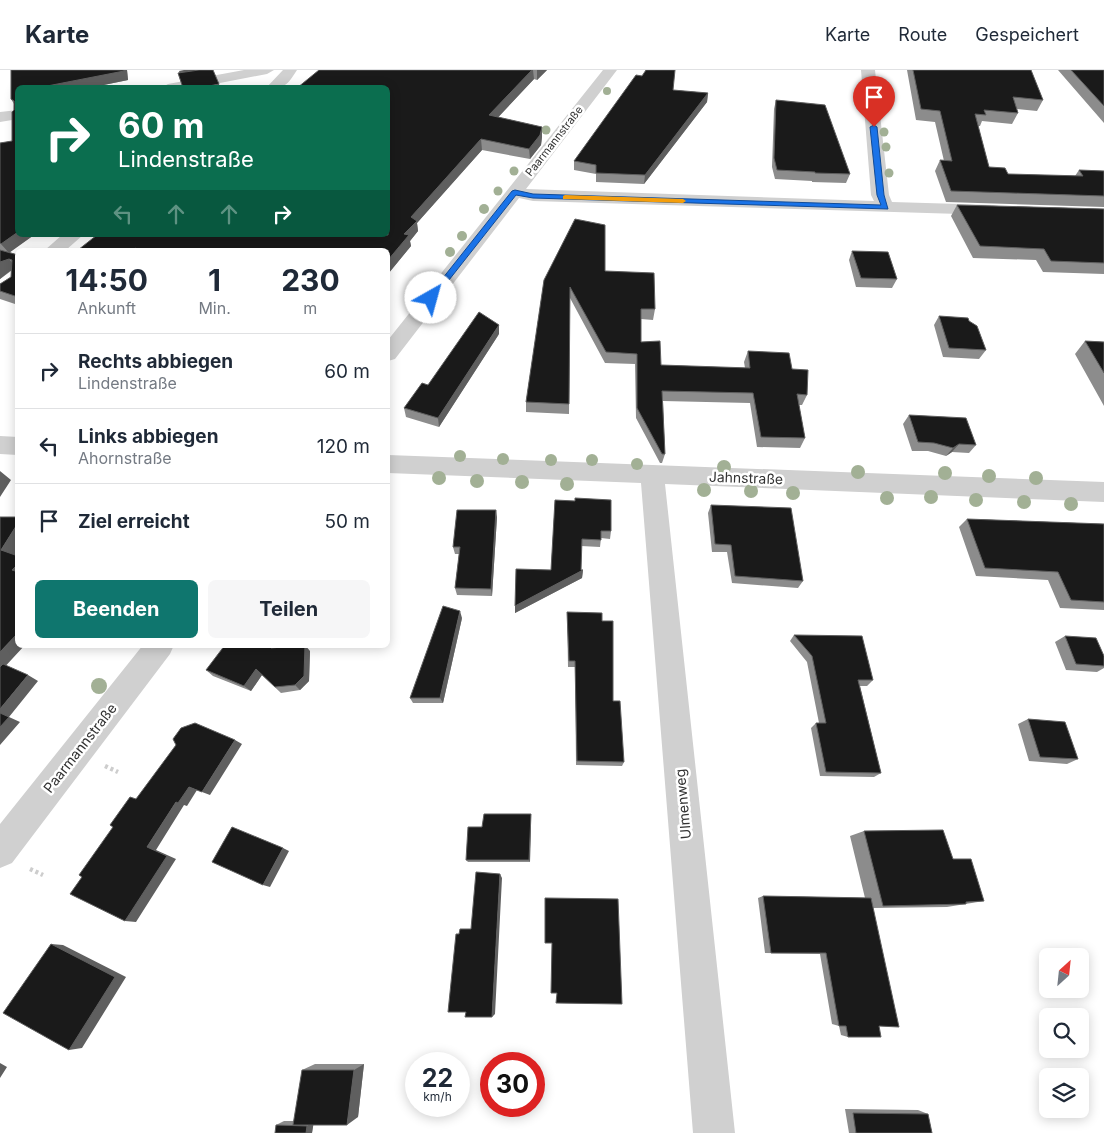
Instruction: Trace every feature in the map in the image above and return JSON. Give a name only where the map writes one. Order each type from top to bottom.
[{"type":"street","points":[[184,85],[267,70]]},
{"type":"street","points":[[276,85],[284,79],[290,70]]},
{"type":"street","name":"Paarmannstraße","points":[[390,351],[610,70]]},
{"type":"street","points":[[868,70],[880,195],[886,207]]},
{"type":"street","points":[[0,117],[15,114]]},
{"type":"street","points":[[515,192],[533,196],[1008,211]]},
{"type":"street","points":[[57,248],[71,237]]},
{"type":"street","points":[[0,445],[15,446]]},
{"type":"street","name":"Jahnstraße","points":[[390,464],[653,476],[1104,492]]},
{"type":"street","name":"Ulmenweg","points":[[653,476],[714,1133]]},
{"type":"street","name":"Paarmannstraße","points":[[0,851],[158,648]]},
{"type":"building","points":[[11,70],[124,70],[52,85],[15,85],[15,234],[1,244],[0,143],[12,141],[14,101],[11,99]]},
{"type":"building","points":[[213,70],[219,84],[182,85],[178,73]]},
{"type":"building","points":[[319,70],[532,70],[489,115],[542,127],[540,135],[529,149],[481,139],[411,217],[417,221],[404,234],[409,235],[390,258],[390,248],[81,248],[94,237],[390,237],[390,85],[301,85]]},
{"type":"building","points":[[646,70],[675,70],[673,90],[708,93],[645,175],[596,173],[596,165],[574,161],[636,75],[642,76]]},
{"type":"building","points":[[913,70],[1031,70],[1043,100],[1013,97],[1018,113],[984,110],[986,115],[975,114],[989,167],[1005,168],[1008,174],[1083,176],[1079,170],[1104,171],[1104,196],[951,191],[940,160],[952,161],[940,111],[921,109]]},
{"type":"building","points":[[1071,70],[1104,70],[1104,106]]},
{"type":"building","points":[[776,100],[825,105],[850,174],[777,170],[774,158]]},
{"type":"building","points":[[957,205],[1104,209],[1104,263],[1051,261],[1044,249],[980,246]]},
{"type":"building","points":[[575,219],[605,225],[605,271],[654,273],[655,309],[641,309],[641,342],[660,341],[661,365],[750,368],[748,351],[789,353],[792,369],[808,370],[807,395],[797,394],[805,438],[761,437],[753,393],[662,391],[665,454],[662,454],[637,408],[637,354],[606,352],[570,287],[569,404],[526,402],[544,280]]},
{"type":"building","points":[[0,250],[15,254],[15,296],[0,291],[0,284],[11,277],[12,260],[0,262]]},
{"type":"building","points":[[852,251],[888,252],[897,279],[861,278]]},
{"type":"building","points":[[479,312],[499,325],[438,418],[404,408],[422,383],[428,385]]},
{"type":"building","points":[[939,316],[968,318],[969,321],[977,326],[986,350],[949,348]]},
{"type":"building","points":[[1085,341],[1104,342],[1104,373]]},
{"type":"building","points":[[909,415],[966,418],[976,445],[959,444],[953,448],[934,443],[918,442]]},
{"type":"building","points":[[575,498],[611,500],[611,531],[601,531],[601,540],[582,539],[581,570],[583,570],[515,606],[516,569],[551,570],[555,500],[575,501]]},
{"type":"building","points":[[711,505],[791,508],[803,581],[735,576],[731,545],[715,544]]},
{"type":"building","points":[[457,510],[496,510],[491,589],[455,588],[460,547],[453,547]]},
{"type":"building","points":[[0,517],[15,517],[15,528],[1,550],[15,555],[15,567],[12,570],[15,571],[15,636],[0,652]]},
{"type":"building","points":[[967,519],[1104,524],[1104,602],[1071,600],[1058,572],[985,568]]},
{"type":"building","points":[[443,606],[460,611],[440,698],[410,698]]},
{"type":"building","points":[[567,612],[602,613],[602,621],[613,621],[613,701],[620,701],[624,762],[577,761],[575,661],[569,661]]},
{"type":"building","points":[[794,635],[862,636],[873,680],[858,680],[881,773],[826,772],[816,723],[826,723],[812,656]]},
{"type":"building","points":[[1065,636],[1096,638],[1104,656],[1104,666],[1076,664]]},
{"type":"building","points":[[223,648],[305,648],[304,676],[295,685],[275,687],[256,669],[244,686],[206,670]]},
{"type":"building","points":[[3,664],[28,675],[0,709],[0,667]]},
{"type":"building","points":[[0,713],[9,717],[0,727]]},
{"type":"building","points":[[1028,719],[1065,722],[1078,759],[1040,757]]},
{"type":"building","points":[[195,723],[235,740],[202,792],[189,787],[178,803],[176,802],[147,847],[167,856],[125,921],[70,894],[82,877],[79,875],[113,827],[110,825],[130,797],[136,799],[176,745],[173,739],[181,728]]},
{"type":"building","points":[[484,814],[531,814],[529,860],[466,860],[468,827],[482,827]]},
{"type":"building","points":[[232,827],[283,848],[263,885],[212,862]]},
{"type":"building","points":[[943,830],[953,859],[971,859],[984,901],[966,902],[966,904],[883,906],[864,831]]},
{"type":"building","points":[[476,872],[500,874],[492,1017],[465,1017],[466,1012],[448,1012],[456,934],[459,934],[460,929],[471,929]]},
{"type":"building","points":[[763,896],[871,898],[899,1027],[879,1026],[881,1037],[848,1037],[846,1026],[839,1026],[826,953],[771,953]]},
{"type":"building","points":[[545,898],[618,899],[622,1004],[556,1003],[557,993],[551,993],[552,943],[545,943]]},
{"type":"building","points":[[51,944],[115,977],[69,1050],[3,1013]]},
{"type":"building","points":[[302,1070],[354,1070],[347,1125],[293,1125]]},
{"type":"building","points":[[853,1113],[928,1114],[932,1133],[856,1133]]},
{"type":"building","points":[[276,1125],[307,1126],[306,1133],[275,1133]]},
{"type":"slow traffic","points":[[565,197],[683,201]]},
{"type":"route","points":[[431,298],[515,192],[533,196],[886,207],[880,195],[874,127]]}]
